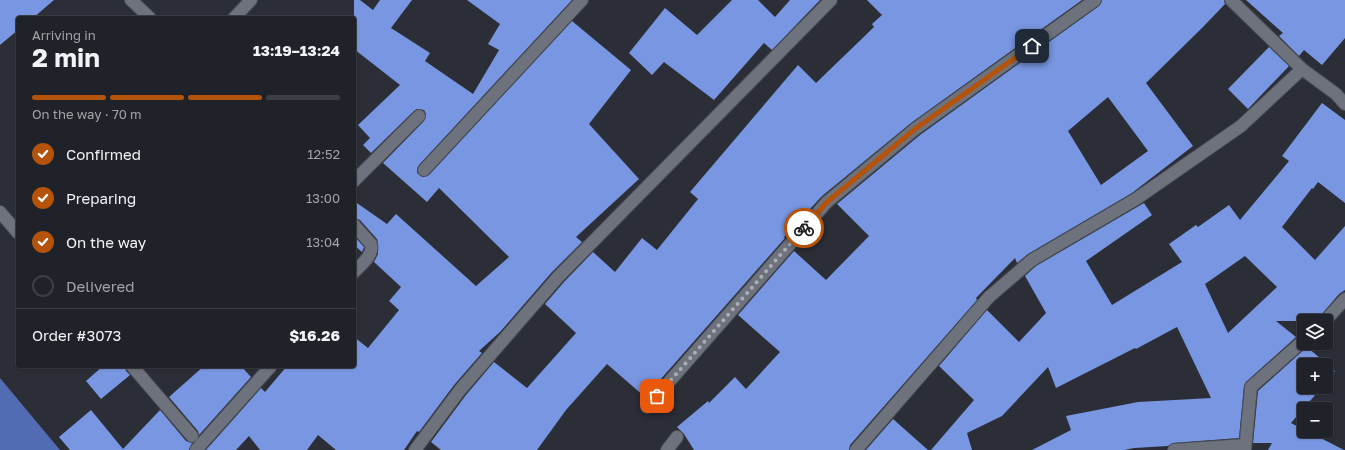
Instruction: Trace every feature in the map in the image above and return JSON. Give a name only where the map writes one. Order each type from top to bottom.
[{"type":"street","points":[[131,0],[148,16]]},
{"type":"street","points":[[236,16],[251,0]]},
{"type":"street","points":[[424,170],[582,0]]},
{"type":"street","points":[[414,450],[460,390],[558,277],[831,0]]},
{"type":"street","points":[[648,407],[827,202],[915,129],[1095,0]]},
{"type":"street","points":[[1231,0],[1302,68],[1336,94],[1345,104]]},
{"type":"street","points":[[856,450],[989,297],[1032,260],[1136,199],[1241,126],[1302,68]]},
{"type":"street","points":[[356,179],[419,116]]},
{"type":"street","points":[[0,212],[16,231]]},
{"type":"street","points":[[356,227],[371,244],[372,248],[371,254],[356,270]]},
{"type":"street","points":[[1331,314],[1345,299]]},
{"type":"street","points":[[1174,450],[1245,448],[1250,387],[1297,346]]},
{"type":"street","points":[[134,368],[192,436]]},
{"type":"street","points":[[196,450],[269,368]]},
{"type":"street","points":[[667,450],[677,437]]},
{"type":"water","points":[[0,378],[60,450],[0,450]]},
{"type":"building","points":[[0,0],[54,0],[35,16],[16,16],[16,32],[0,45]]},
{"type":"building","points":[[354,0],[360,0],[373,10],[380,0],[412,0],[391,28],[430,53],[425,61],[473,94],[499,50],[488,44],[500,24],[467,0],[572,0],[419,165],[417,173],[423,177],[429,175],[572,21],[631,70],[589,124],[639,179],[576,237],[582,242],[552,272],[500,332],[479,351],[482,353],[454,385],[419,432],[417,431],[404,450],[336,450],[318,435],[307,450],[260,450],[249,436],[236,450],[206,450],[261,388],[265,392],[285,368],[356,368],[356,339],[368,348],[399,310],[389,301],[401,287],[374,262],[378,254],[377,239],[360,220],[356,219],[356,202],[387,224],[396,214],[476,286],[509,257],[439,188],[427,202],[383,163],[424,121],[426,114],[424,110],[417,109],[414,111],[371,153],[363,145],[370,138],[358,125],[400,85],[356,51],[356,16],[354,16]]},
{"type":"building","points":[[732,0],[758,0],[775,17],[790,0],[820,0],[772,50],[764,43],[714,100],[664,62],[652,75],[629,53],[665,8],[697,35]]},
{"type":"building","points":[[867,0],[1082,0],[911,123],[822,196],[784,237],[785,238],[645,397],[607,364],[566,410],[537,450],[441,450],[431,442],[466,395],[494,362],[527,388],[576,333],[545,304],[564,282],[593,252],[615,272],[642,238],[657,250],[698,199],[690,192],[798,65],[816,83],[874,27],[872,24],[882,15]]},
{"type":"building","points":[[1102,0],[1224,0],[1225,4],[1146,83],[1193,146],[1132,193],[1028,254],[1017,263],[1015,258],[976,298],[977,300],[850,445],[849,450],[694,450],[684,434],[677,427],[708,401],[709,403],[735,377],[746,389],[780,352],[738,315],[794,251],[826,280],[869,236],[837,204],[920,135],[1099,6]],"holes":[[[1108,97],[1148,151],[1101,185],[1068,131]]]},
{"type":"building","points":[[1246,0],[1345,0],[1345,38],[1322,65],[1304,50],[1299,56],[1279,36],[1283,33]]},
{"type":"building","points":[[1269,47],[1289,66],[1248,109],[1228,89]]},
{"type":"building","points":[[1322,103],[1345,120],[1345,203],[1318,182],[1282,227],[1315,260],[1345,226],[1345,290],[1339,294],[1322,314],[1297,314],[1297,321],[1276,321],[1296,337],[1246,382],[1244,386],[1239,438],[1173,443],[1168,446],[1124,450],[1032,450],[1071,430],[1066,416],[1138,402],[1211,398],[1177,327],[1056,388],[1048,367],[1002,416],[967,433],[972,450],[931,450],[974,400],[939,366],[987,310],[1019,342],[1046,313],[1025,276],[1036,266],[1144,203],[1152,215],[1086,261],[1112,305],[1182,262],[1169,244],[1196,225],[1198,227],[1229,205],[1240,220],[1289,161],[1282,156]],"holes":[[[1245,256],[1277,287],[1228,333],[1205,284]]]},
{"type":"building","points":[[356,238],[364,247],[362,252],[356,247]]},
{"type":"building","points":[[1304,350],[1310,350],[1320,358],[1297,358],[1297,394],[1316,394],[1309,402],[1297,402],[1297,416],[1291,423],[1297,426],[1297,438],[1321,438],[1344,450],[1268,450],[1272,443],[1253,443],[1258,391]]},
{"type":"building","points":[[101,368],[125,368],[130,375],[101,399],[86,381]]},
{"type":"building","points":[[202,368],[243,368],[251,377],[199,435],[198,431],[169,397]]},
{"type":"building","points":[[91,410],[123,449],[160,410],[186,441],[192,443],[189,450],[70,450],[59,437]]},
{"type":"building","points":[[893,419],[928,450],[866,450]]},
{"type":"way so far","points":[[657,396],[804,228]]},
{"type":"route","points":[[804,228],[827,202],[915,129],[1032,46]]}]
